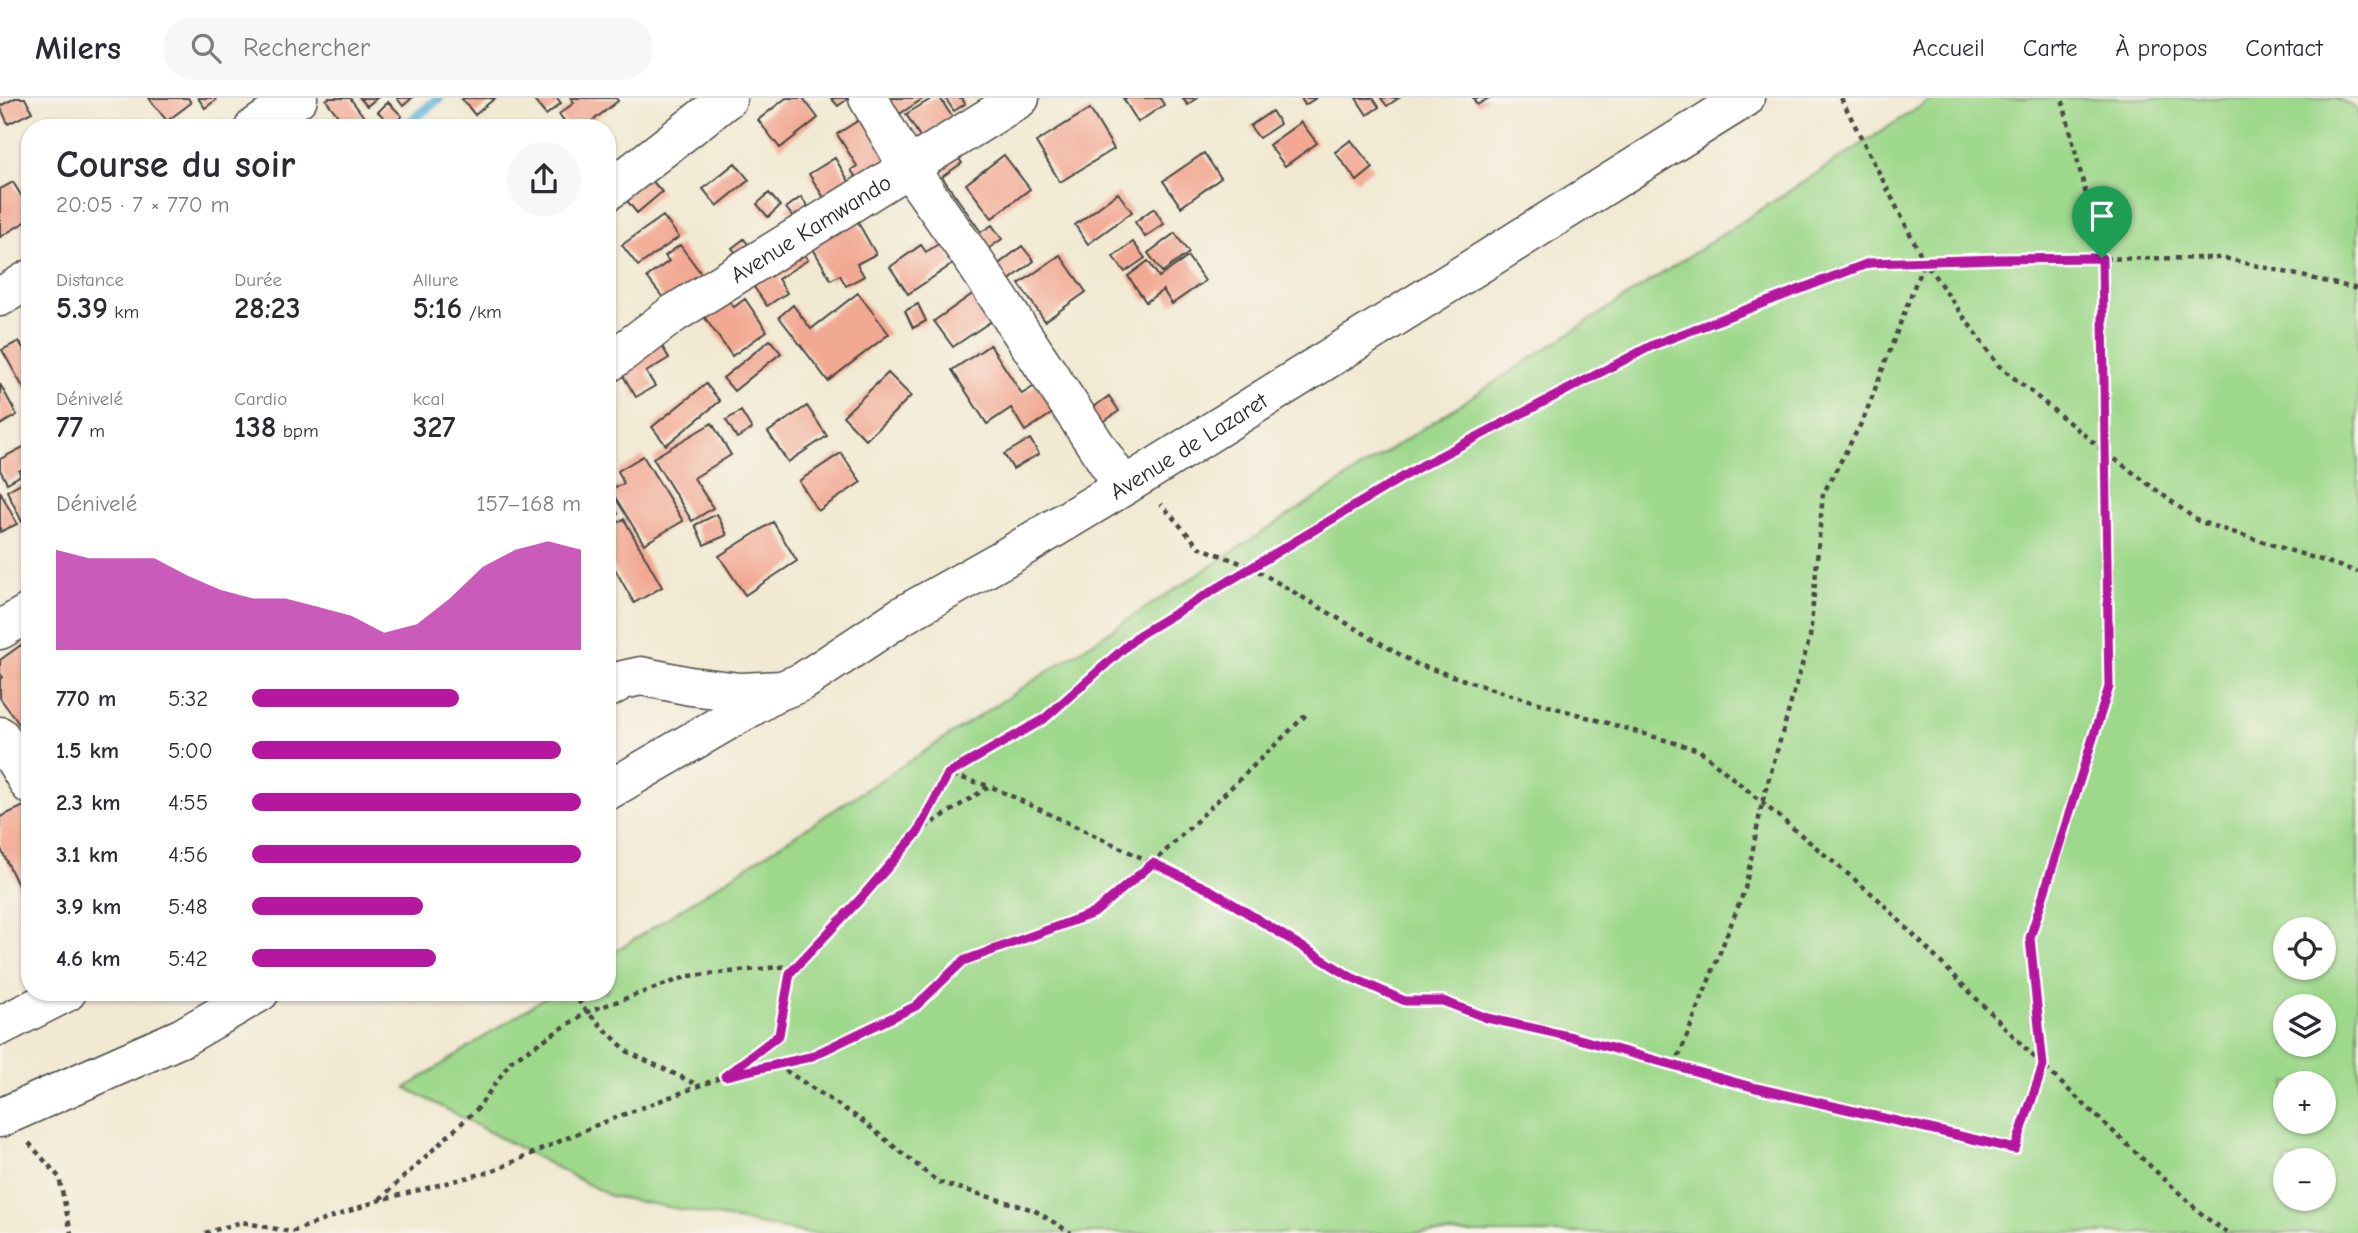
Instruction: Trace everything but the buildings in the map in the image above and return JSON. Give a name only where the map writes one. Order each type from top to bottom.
[{"type":"street","points":[[267,119],[298,98]]},
{"type":"street","points":[[616,185],[728,98]]},
{"type":"street","points":[[868,98],[908,167],[1134,480]]},
{"type":"street","name":"Avenue Kamwando","points":[[616,356],[673,314],[1020,98]]},
{"type":"street","name":"Avenue de Lazaret","points":[[616,684],[641,676],[740,692],[782,690],[802,682],[903,615],[1134,480],[1745,98]]},
{"type":"street","points":[[0,298],[21,285]]},
{"type":"street","points":[[0,630],[21,617]]},
{"type":"street","points":[[616,786],[782,690]]},
{"type":"street","points":[[0,736],[21,770]]},
{"type":"street","points":[[0,1026],[49,1001]]},
{"type":"street","points":[[3,1117],[183,1037],[245,1001]]},
{"type":"path","points":[[1841,98],[1924,261],[1998,365],[2104,451],[2198,521],[2358,572]]},
{"type":"path","points":[[948,774],[990,786],[1212,891],[1351,977],[1405,1001],[1443,1001],[1487,1018],[1572,1037],[1752,1087],[2015,1149],[2043,1066],[2030,938],[2109,687],[2102,258],[2062,98]]},
{"type":"path","points":[[725,1076],[779,1035],[790,973],[863,896],[918,832],[948,774],[1044,719],[1139,635],[1421,466],[1653,345],[1869,263],[2224,258],[2358,289]]},
{"type":"path","points":[[1675,1066],[1745,889],[1762,803],[1810,637],[1823,494],[1864,418],[1924,261]]},
{"type":"path","points":[[1134,480],[1152,494],[1199,547],[1251,567],[1416,664],[1699,750],[1878,899],[2043,1066],[2205,1217],[2227,1233]]},
{"type":"path","points":[[205,1233],[242,1222],[291,1232],[380,1200],[493,1171],[594,1126],[725,1076],[810,1057],[916,1006],[963,961],[1094,913],[1153,863],[1308,713]]},
{"type":"path","points":[[918,832],[990,786]]},
{"type":"path","points":[[380,1200],[478,1108],[511,1061],[587,1012],[689,976],[798,965]]},
{"type":"path","points":[[579,1001],[628,1052],[698,1086]]},
{"type":"path","points":[[776,1064],[860,1119],[938,1182],[1034,1210],[1071,1233]]},
{"type":"path","points":[[3,1117],[59,1177],[71,1233]]},
{"type":"green space","points":[[1933,98],[2337,98],[2358,109],[2358,1233],[806,1233],[610,1196],[406,1088],[539,1001],[616,1001],[616,951]]},
{"type":"waterway","points":[[414,119],[439,98]]},
{"type":"route","points":[[2102,258],[2109,687],[2030,938],[2043,1066],[2015,1149],[1752,1087],[1572,1037],[1487,1018],[1443,1001],[1405,1001],[1351,977],[1212,891],[1153,863],[1094,913],[963,961],[916,1006],[810,1057],[725,1076],[779,1035],[790,973],[863,896],[918,832],[948,774],[1044,719],[1139,635],[1421,466],[1653,345],[1869,263],[2102,258]]}]
